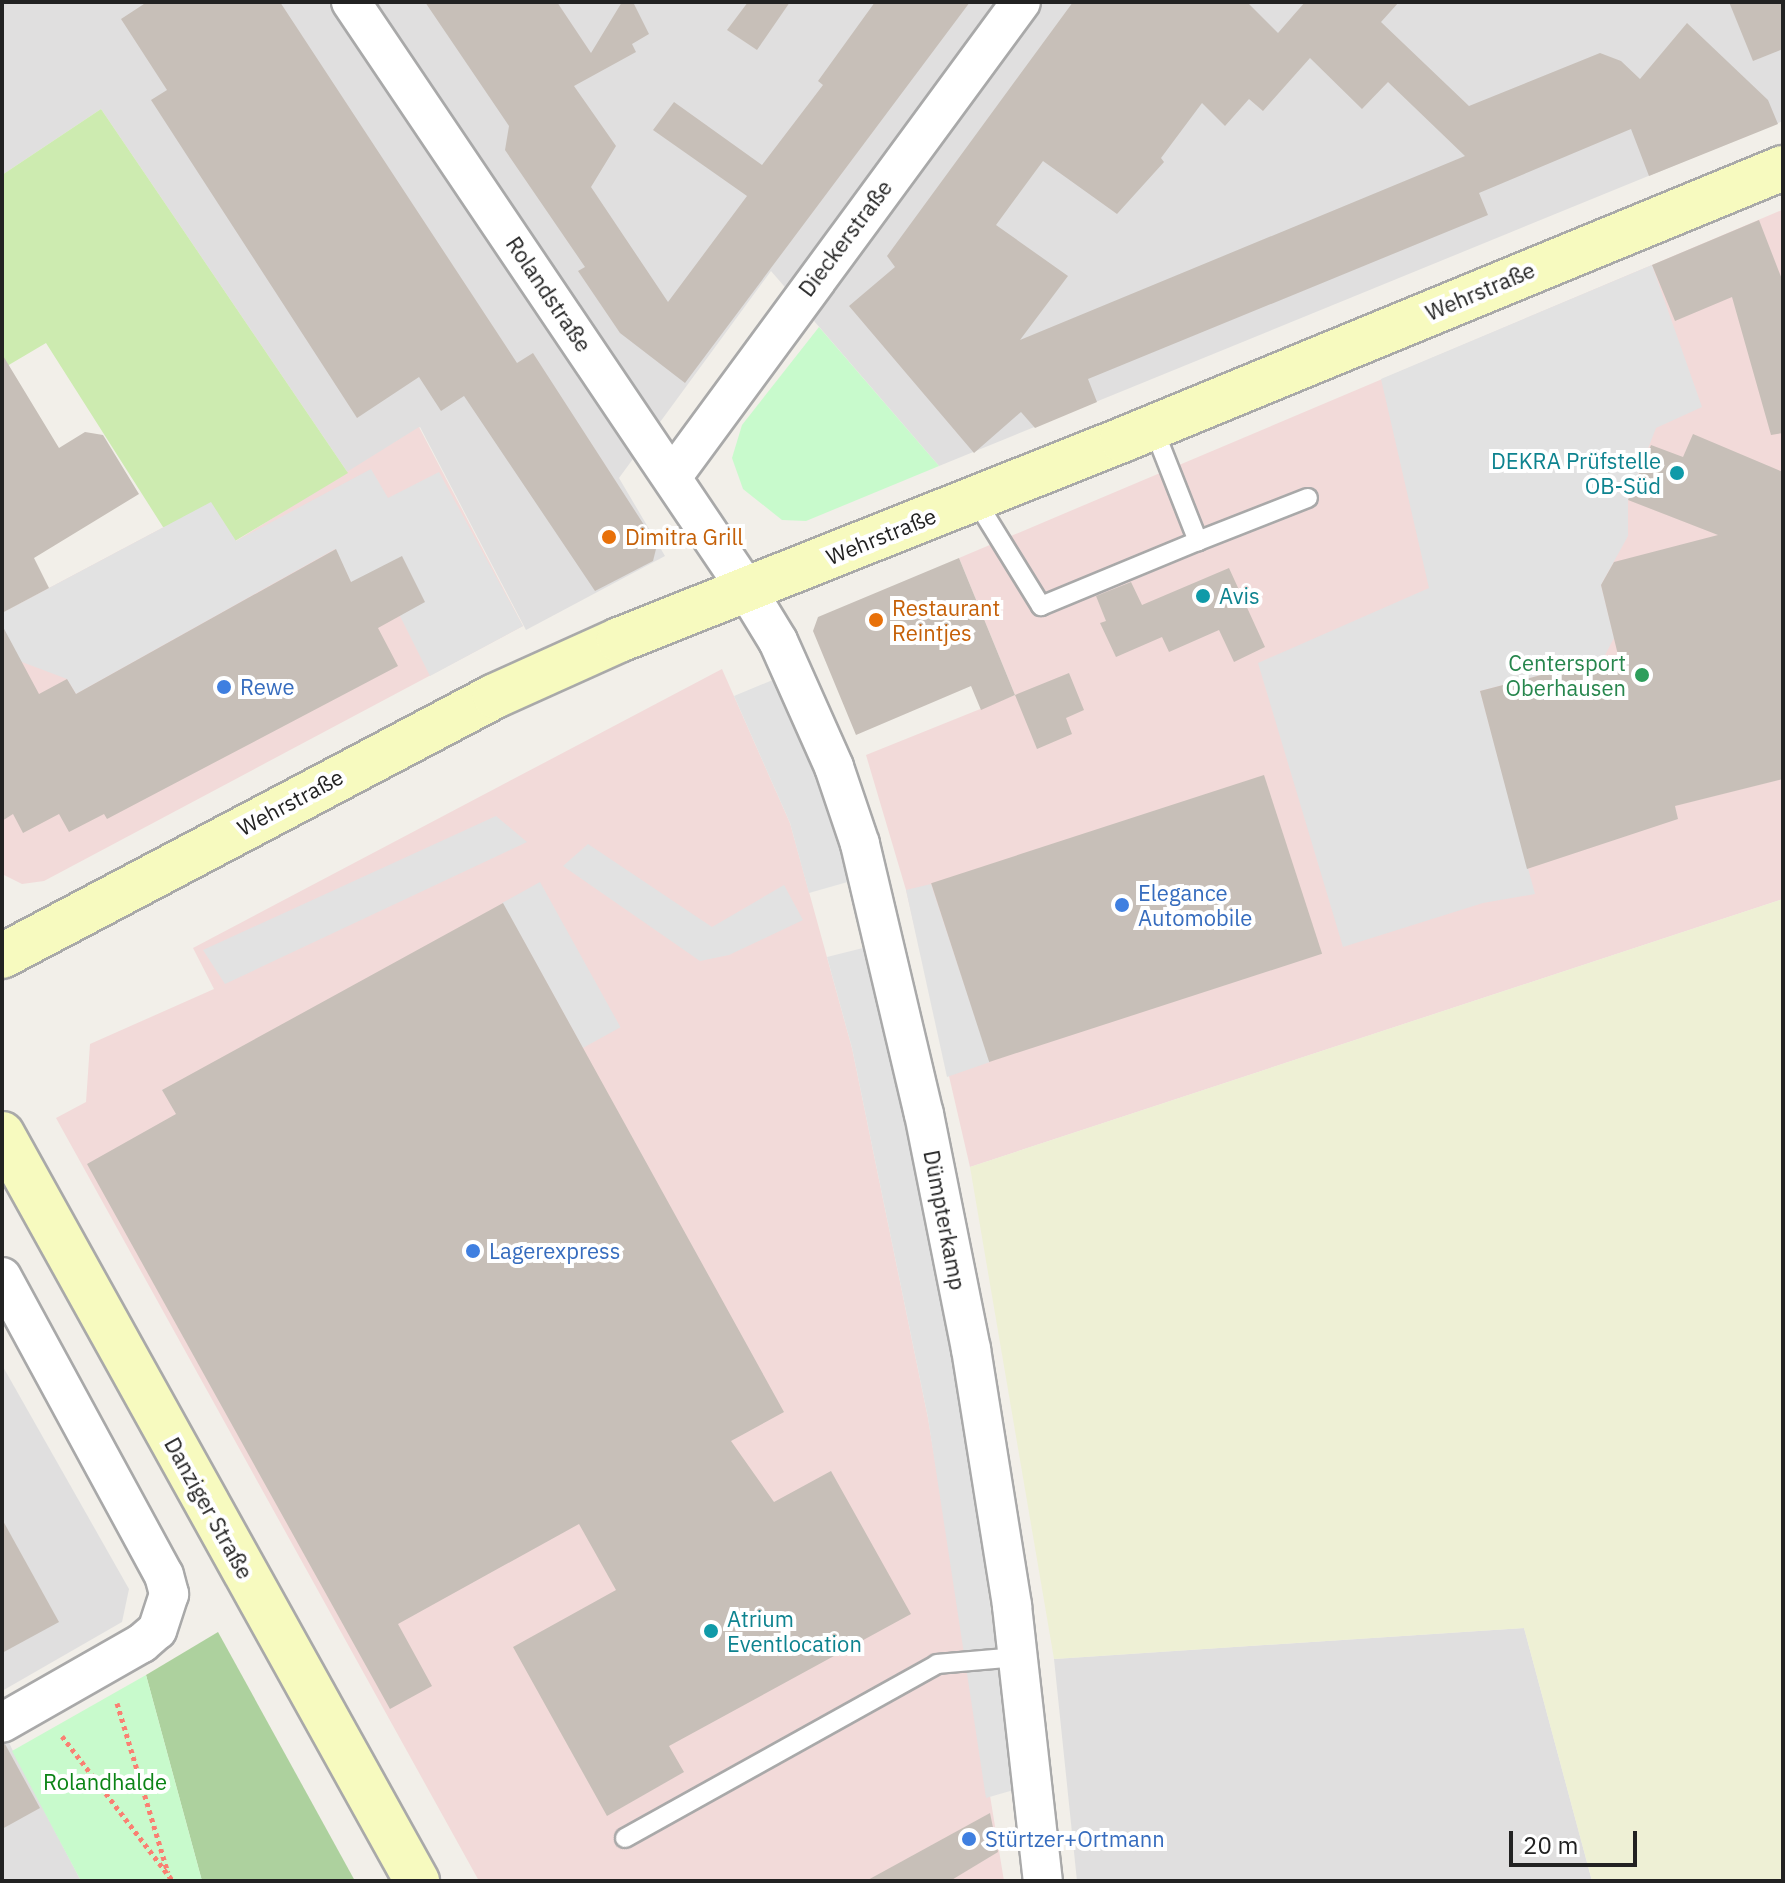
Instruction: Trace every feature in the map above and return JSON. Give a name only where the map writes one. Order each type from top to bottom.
[{"type":"street","name":"Rolandstraße","points":[[351,2],[745,587]]},
{"type":"street","name":"Dieckerstraße","points":[[672,477],[1021,2]]},
{"type":"street","name":"Wehrstraße","points":[[2,956],[495,696],[745,587],[975,499],[1783,168]]},
{"type":"street","name":"Dümpterkamp","points":[[745,587],[808,701],[860,844],[924,1114],[968,1333],[1017,1657],[1043,1881]]},
{"type":"street","name":"Danziger Straße","points":[[2,1134],[417,1881]]},
{"type":"street","points":[[2,1277],[164,1575],[167,1612],[142,1643],[2,1723]]},
{"type":"lane","points":[[1153,427],[1198,541]]},
{"type":"lane","points":[[975,499],[1041,606],[1308,498]]},
{"type":"lane","points":[[625,1838],[937,1664],[1017,1657]]},
{"type":"path","points":[[107,1661],[168,1874]]},
{"type":"path","points":[[37,1704],[173,1881]]},
{"type":"shaded area","points":[[2,2],[1783,2],[1783,121],[939,466],[771,271],[619,478],[665,556],[526,630],[420,427],[348,473],[101,109],[2,175]]},
{"type":"shaded area","points":[[1782,210],[1783,899],[970,1167],[906,890],[866,755],[1015,695],[959,558]]},
{"type":"shaded area","points":[[1652,265],[1702,407],[1656,428],[1628,500],[1628,536],[1601,585],[1614,638],[1603,659],[1480,691],[1535,894],[1483,903],[1343,947],[1258,663],[1429,588],[1381,379]]},
{"type":"shaded area","points":[[419,427],[523,626],[44,881],[22,884],[2,874],[2,613],[211,502],[236,541]]},
{"type":"shaded area","points":[[371,469],[388,498],[439,472],[523,626],[430,676],[400,616],[351,582],[335,549],[76,694],[67,679],[22,662],[2,673],[2,613],[211,502],[236,541]]},
{"type":"shaded area","points":[[722,669],[790,823],[852,1048],[928,1418],[1004,1881],[479,1881],[56,1118],[86,1102],[90,1044],[214,989],[193,948]]},
{"type":"shaded area","points":[[775,679],[821,782],[851,881],[809,893],[790,823],[734,696]]},
{"type":"shaded area","points":[[496,816],[527,842],[225,984],[203,950]]},
{"type":"shaded area","points":[[588,844],[712,927],[784,885],[803,920],[729,955],[700,961],[563,866]]},
{"type":"shaded area","points":[[540,882],[620,1027],[583,1048],[502,903]]},
{"type":"shaded area","points":[[931,884],[990,1062],[947,1077],[906,890]]},
{"type":"shaded area","points":[[867,947],[898,1072],[953,1351],[1017,1789],[986,1798],[928,1418],[852,1048],[827,957]]},
{"type":"shaded area","points":[[2,1365],[129,1589],[122,1622],[2,1691]]},
{"type":"shaded area","points":[[1524,1628],[1592,1881],[1077,1881],[1054,1659]]},
{"type":"shaded area","points":[[2,1728],[13,1751],[81,1881],[2,1881]]},
{"type":"green space","points":[[101,109],[348,473],[235,541],[163,527],[46,343],[2,369],[2,175]]},
{"type":"green space","points":[[819,327],[939,466],[806,521],[782,520],[743,489],[732,458],[742,425]]},
{"type":"green space","points":[[1783,899],[1783,1881],[1592,1881],[1524,1628],[1054,1659],[970,1167]]},
{"type":"green space","points":[[218,1632],[355,1881],[202,1881],[146,1675]]},
{"type":"green space","name":"Rolandhalde","points":[[146,1675],[202,1881],[81,1881],[12,1751]]},
{"type":"building","points":[[147,2],[280,2],[517,363],[533,353],[657,545],[653,561],[595,591],[464,396],[441,411],[419,377],[357,418],[151,100],[167,90],[121,19]]},
{"type":"building","points":[[425,2],[557,2],[591,53],[622,2],[633,2],[649,34],[632,44],[636,52],[574,86],[616,146],[591,187],[668,302],[747,196],[653,130],[674,102],[762,165],[823,85],[818,81],[875,2],[970,2],[685,383],[620,333],[578,271],[585,267],[505,150],[509,126]]},
{"type":"building","points":[[748,2],[790,2],[757,50],[727,30]]},
{"type":"building","points":[[1073,2],[1247,2],[1278,33],[1305,2],[1399,2],[1381,22],[1469,106],[1600,53],[1621,61],[1640,79],[1687,23],[1768,100],[1778,124],[1649,176],[1631,129],[1479,193],[1488,215],[1088,379],[1097,402],[1035,428],[1021,412],[974,453],[849,306],[895,267],[887,256]],"holes":[[[1310,58],[1362,109],[1388,82],[1465,156],[1020,340],[1068,276],[996,225],[1043,161],[1117,214],[1164,162],[1161,158],[1202,103],[1225,126],[1249,99],[1263,111]]]},
{"type":"building","points":[[1729,2],[1783,2],[1783,49],[1753,61]]},
{"type":"building","points":[[1759,220],[1783,282],[1783,433],[1771,435],[1732,297],[1675,321],[1652,265]]},
{"type":"building","points":[[2,354],[59,448],[85,432],[103,435],[139,494],[34,558],[49,588],[2,613]]},
{"type":"building","points":[[1693,434],[1783,472],[1783,779],[1675,806],[1678,819],[1527,869],[1480,691],[1618,655],[1601,585],[1614,562],[1718,535],[1628,500],[1651,445],[1683,457]]},
{"type":"building","name":"Rewe","points":[[336,549],[351,582],[402,556],[425,602],[378,628],[398,666],[107,819],[104,814],[69,832],[59,814],[23,833],[13,814],[2,821],[2,625],[39,694],[67,679],[76,694]]},
{"type":"building","points":[[959,558],[1015,695],[981,710],[971,686],[856,735],[813,631],[818,617]]},
{"type":"building","name":"Avis","points":[[1229,568],[1265,647],[1234,662],[1219,630],[1169,652],[1162,637],[1116,657],[1100,623],[1106,621],[1096,596],[1131,582],[1142,605]]},
{"type":"building","points":[[1069,673],[1084,710],[1066,718],[1072,734],[1037,749],[1015,695]]},
{"type":"building","name":"Elegance Automobile","points":[[1264,775],[1322,954],[989,1062],[931,883]]},
{"type":"building","name":"Lagerexpress","points":[[503,903],[784,1412],[731,1441],[774,1502],[831,1471],[911,1614],[669,1746],[684,1772],[607,1816],[513,1647],[616,1590],[579,1524],[398,1624],[432,1686],[390,1709],[87,1164],[176,1114],[162,1090]]},
{"type":"building","points":[[2,1519],[59,1622],[2,1653]]},
{"type":"building","points":[[5,1744],[40,1808],[2,1829],[2,1745]]},
{"type":"building","name":"Stürtzer+Ortmann","points":[[990,1813],[998,1852],[950,1881],[866,1881]]},
{"type":"place","name":"DEKRA Prüfstelle OB-Süd","points":[[1677,473]]},
{"type":"place","name":"Dimitra Grill","points":[[609,537]]},
{"type":"place","name":"Avis","points":[[1203,596]]},
{"type":"place","name":"Restaurant Reintjes","points":[[876,620]]},
{"type":"place","name":"Centersport Oberhausen","points":[[1642,675]]},
{"type":"place","name":"Rewe","points":[[224,687]]},
{"type":"place","name":"Elegance Automobile","points":[[1122,905]]},
{"type":"place","name":"Lagerexpress","points":[[473,1251]]},
{"type":"place","name":"Atrium Eventlocation","points":[[711,1631]]},
{"type":"place","name":"Stürtzer+Ortmann","points":[[969,1839]]}]
